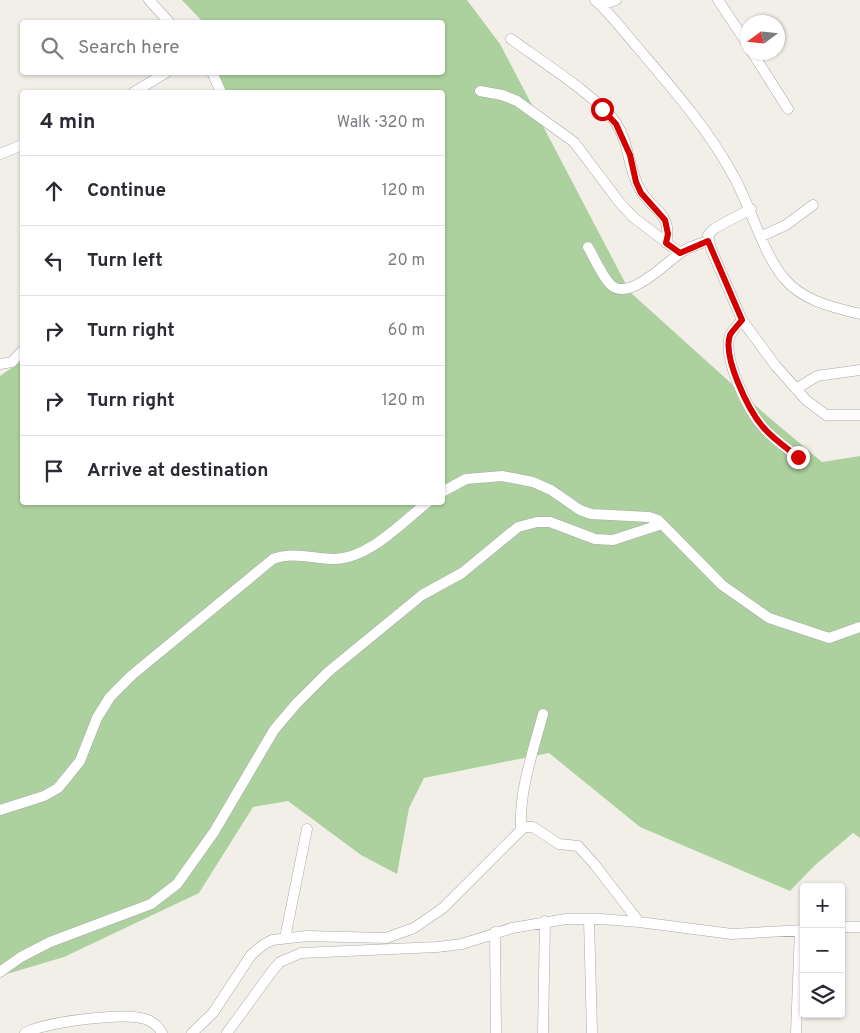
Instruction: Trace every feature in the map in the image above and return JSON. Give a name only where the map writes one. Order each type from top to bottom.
[{"type":"street","points":[[149,0],[167,20]]},
{"type":"street","points":[[598,2],[616,0]]},
{"type":"street","points":[[718,0],[740,33]]},
{"type":"street","points":[[598,2],[661,76],[714,144],[751,209],[774,265],[795,289],[815,301],[860,314]]},
{"type":"street","points":[[511,39],[585,94],[616,124],[630,155],[638,187],[665,220],[668,234],[666,243]]},
{"type":"street","points":[[757,60],[788,109]]},
{"type":"street","points":[[137,90],[162,75]]},
{"type":"street","points":[[213,75],[220,90]]},
{"type":"street","points":[[480,91],[502,95],[517,101],[574,142],[620,204],[680,253]]},
{"type":"street","points":[[0,154],[20,146]]},
{"type":"street","points":[[762,236],[786,225],[813,205]]},
{"type":"street","points":[[751,209],[710,231],[708,241],[742,320],[775,365],[806,400],[826,415],[860,415]]},
{"type":"street","points":[[588,247],[610,284],[624,289],[631,288],[645,280],[680,253],[708,241]]},
{"type":"street","points":[[742,320],[730,336],[729,344],[737,382],[753,416],[764,429],[798,457]]},
{"type":"street","points":[[0,364],[12,362],[20,354]]},
{"type":"street","points":[[796,389],[817,376],[860,370]]},
{"type":"street","points":[[445,490],[466,479],[502,476],[533,482],[551,490],[580,510],[591,514],[649,517],[662,524],[722,585],[769,618],[829,638],[860,627]]},
{"type":"street","points":[[0,810],[44,796],[58,788],[80,761],[97,718],[110,697],[132,675],[273,559],[292,555],[335,559],[346,558],[400,528],[425,505]]},
{"type":"street","points":[[0,972],[21,957],[50,942],[151,904],[177,884],[214,832],[274,730],[296,704],[328,672],[422,595],[462,573],[518,527],[537,522],[550,522],[595,538],[613,540],[662,524]]},
{"type":"street","points":[[520,829],[523,789],[543,714]]},
{"type":"street","points":[[192,1033],[213,1013],[256,950],[272,940],[307,936],[386,938],[414,928],[443,908],[520,829],[533,827],[559,844],[578,846],[639,922]]},
{"type":"street","points":[[285,938],[307,829]]},
{"type":"street","points":[[589,919],[592,1033]]},
{"type":"street","points":[[227,1033],[272,970],[289,957],[322,951],[437,947],[462,944],[496,932],[545,922],[589,919],[639,922],[732,934],[800,930]]},
{"type":"street","points":[[542,1033],[545,922]]},
{"type":"street","points":[[845,927],[860,927]]},
{"type":"street","points":[[496,932],[496,1033]]},
{"type":"street","points":[[796,1033],[800,964]]},
{"type":"street","points":[[25,1033],[40,1027],[75,1021],[117,1018],[148,1020],[159,1027],[162,1033]]},
{"type":"green space","points":[[182,0],[467,0],[500,44],[630,292],[765,414],[822,462],[860,456],[860,838],[853,833],[814,866],[790,891],[640,827],[549,753],[424,778],[409,808],[397,874],[361,855],[288,801],[253,807],[199,893],[64,957],[0,976],[0,376],[20,362],[20,505],[445,505],[445,90],[218,90],[215,75],[445,75],[445,20],[201,20]]},
{"type":"route","points":[[602,109],[616,124],[630,155],[636,182],[641,193],[660,212],[665,220],[668,234],[666,243],[680,253],[690,247],[708,241],[742,320],[730,336],[729,344],[737,382],[753,416],[764,429],[798,457]]}]
